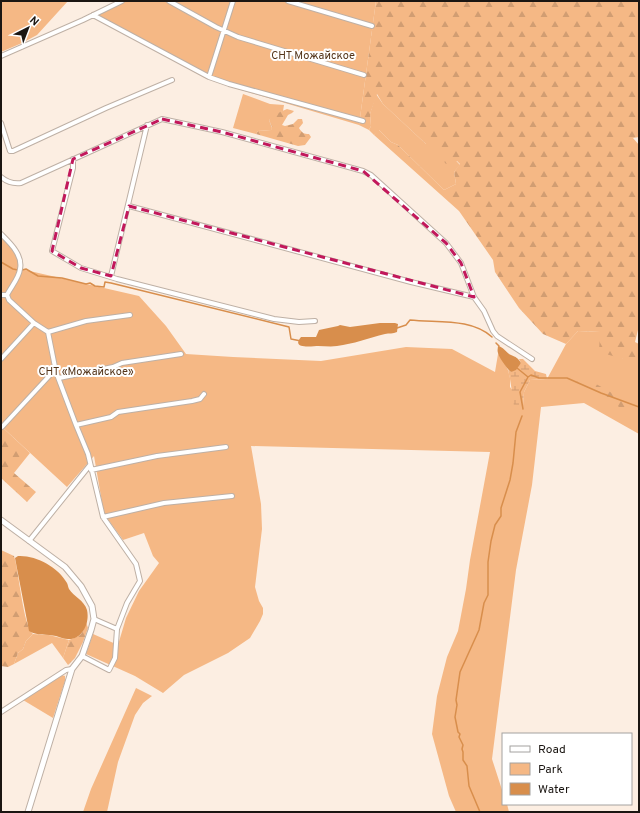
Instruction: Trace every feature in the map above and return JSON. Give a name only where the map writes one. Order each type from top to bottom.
[{"type":"street","points":[[1,56],[122,1]]},
{"type":"street","points":[[169,1],[238,37],[364,75]]},
{"type":"street","points":[[209,77],[233,1]]},
{"type":"street","points":[[288,1],[372,26]]},
{"type":"street","points":[[93,15],[209,77],[229,84],[363,121]]},
{"type":"street","points":[[1,123],[10,151],[14,151],[106,108],[172,80]]},
{"type":"street","points":[[1,177],[6,181],[15,184],[21,183],[162,119],[222,132],[363,171],[370,175],[446,243],[461,264],[474,297],[484,311],[493,331],[497,336],[532,359]]},
{"type":"street","points":[[111,276],[148,126]]},
{"type":"street","points":[[73,159],[73,168],[52,251],[81,268],[117,279],[274,319],[299,322],[315,321]]},
{"type":"street","points":[[129,206],[403,280],[474,297]]},
{"type":"street","points":[[1,234],[15,249],[20,259],[20,270],[7,295]]},
{"type":"street","points":[[1,295],[7,295]]},
{"type":"street","points":[[7,295],[9,300],[34,323],[48,332],[56,372],[88,454],[103,517],[136,564],[140,581],[127,603],[117,629],[115,658],[109,670],[82,656]]},
{"type":"street","points":[[48,332],[86,321],[130,315]]},
{"type":"street","points":[[1,359],[34,323]]},
{"type":"street","points":[[59,378],[113,367],[122,363],[180,354]]},
{"type":"street","points":[[2,427],[52,374],[56,372]]},
{"type":"street","points":[[76,425],[111,417],[118,412],[192,401],[200,399],[204,394]]},
{"type":"street","points":[[91,470],[157,456],[226,447]]},
{"type":"street","points":[[30,541],[90,465]]},
{"type":"street","points":[[103,517],[164,503],[232,496]]},
{"type":"street","points":[[1,520],[65,567],[77,581],[92,606],[94,619],[82,656],[72,669],[28,812]]},
{"type":"street","points":[[94,619],[117,629]]},
{"type":"street","points":[[1,712],[66,670],[72,669]]},
{"type":"highlighted area","points":[[162,119],[222,132],[363,171],[446,243],[461,263],[474,297],[129,206],[111,276],[81,268],[52,251],[73,159]]},
{"type":"green space","points":[[1,1],[68,1],[37,35],[1,52]]},
{"type":"green space","name":"СНТ Можайское","points":[[118,1],[376,1],[359,125],[205,78],[94,17],[91,13]]},
{"type":"green space","points":[[376,1],[639,1],[639,137],[633,138],[639,145],[639,326],[635,342],[639,344],[639,359],[623,359],[599,352],[600,332],[578,331],[566,344],[543,334],[519,308],[495,272],[493,260],[459,211],[374,135],[378,129],[391,142],[398,145],[444,190],[456,184],[454,172],[460,164],[457,161],[446,164],[434,150],[436,141],[431,144],[426,144],[383,104],[377,94],[370,114],[371,126],[369,130],[359,125]]},
{"type":"green space","points":[[243,94],[270,104],[284,105],[283,111],[269,120],[272,128],[271,130],[258,131],[256,134],[233,128]]},
{"type":"green space","points":[[376,94],[383,104],[426,144],[437,140],[460,165],[454,172],[456,184],[444,190],[398,145],[391,142],[379,130],[374,135],[369,130],[371,126],[370,114]]},
{"type":"green space","points":[[287,109],[294,111],[288,115],[282,125],[285,126],[293,124],[298,119],[302,119],[303,123],[299,128],[302,132],[309,134],[311,137],[305,145],[298,146],[256,134],[258,131],[271,130],[272,127],[269,120],[273,115]]},
{"type":"green space","name":"СНТ «Можайское»","points":[[1,232],[16,248],[20,257],[21,269],[139,296],[166,326],[186,354],[321,361],[406,347],[452,349],[495,372],[498,354],[508,370],[510,387],[523,405],[524,392],[530,380],[547,379],[566,344],[578,331],[600,332],[623,359],[639,359],[639,434],[584,403],[541,407],[532,485],[516,570],[492,759],[502,790],[502,805],[507,805],[509,812],[456,812],[449,796],[432,734],[437,696],[447,657],[458,631],[490,452],[251,446],[261,504],[262,529],[255,587],[259,601],[263,608],[263,614],[250,638],[228,653],[184,675],[163,693],[135,676],[86,654],[93,634],[118,645],[126,618],[139,591],[159,563],[153,556],[144,533],[123,540],[104,514],[94,456],[67,487],[1,426]]},
{"type":"green space","points":[[519,359],[523,359],[535,371],[546,374],[547,379],[530,380],[524,392],[523,405],[514,406],[508,370],[511,372],[521,363]]},
{"type":"green space","points":[[574,378],[589,380],[637,407],[621,408],[579,384]]},
{"type":"green space","points":[[1,426],[30,453],[14,473],[36,492],[27,502],[1,478]]},
{"type":"green space","points":[[1,550],[14,556],[24,610],[33,634],[26,641],[23,649],[18,653],[14,664],[8,667],[1,666]]},
{"type":"green space","points":[[86,622],[88,628],[83,642],[75,658],[68,665],[63,658],[69,640],[76,637],[84,630]]},
{"type":"green space","points":[[33,634],[49,635],[69,640],[63,658],[52,643],[14,664],[18,653],[23,649],[26,641]]},
{"type":"green space","points":[[61,675],[65,676],[65,681],[53,718],[23,700]]},
{"type":"green space","points":[[136,688],[152,696],[143,703],[135,715],[118,762],[107,812],[83,812],[91,789]]},
{"type":"water","points":[[380,323],[398,324],[397,332],[335,346],[308,347],[300,346],[298,344],[301,337],[316,337],[319,330],[340,325],[350,327]]},
{"type":"water","points":[[498,346],[520,361],[521,363],[516,370],[511,372],[501,360],[498,355]]},
{"type":"water","points":[[18,556],[25,556],[46,563],[63,577],[71,592],[84,604],[87,610],[88,615],[86,625],[81,634],[73,639],[66,639],[53,635],[35,634],[29,631],[15,558]]},
{"type":"waterway","points":[[1,262],[13,269],[18,270]]},
{"type":"waterway","points":[[22,270],[26,269],[38,276],[62,278],[86,284],[90,283],[95,286],[104,287],[105,282],[111,283],[289,327],[291,339],[301,341]]},
{"type":"waterway","points":[[397,328],[406,325],[410,320],[454,322],[474,327],[484,331],[492,337]]},
{"type":"waterway","points":[[496,343],[499,346]]},
{"type":"waterway","points":[[517,368],[528,377],[531,375],[539,378],[567,378],[601,393],[639,407]]},
{"type":"waterway","points":[[523,409],[520,392],[528,377]]},
{"type":"waterway","points":[[480,812],[469,786],[467,766],[463,760],[463,745],[459,737],[460,734],[458,732],[455,717],[457,705],[456,700],[460,672],[479,630],[484,603],[488,595],[488,562],[491,541],[495,525],[501,516],[501,508],[510,480],[516,432],[522,416]]}]
